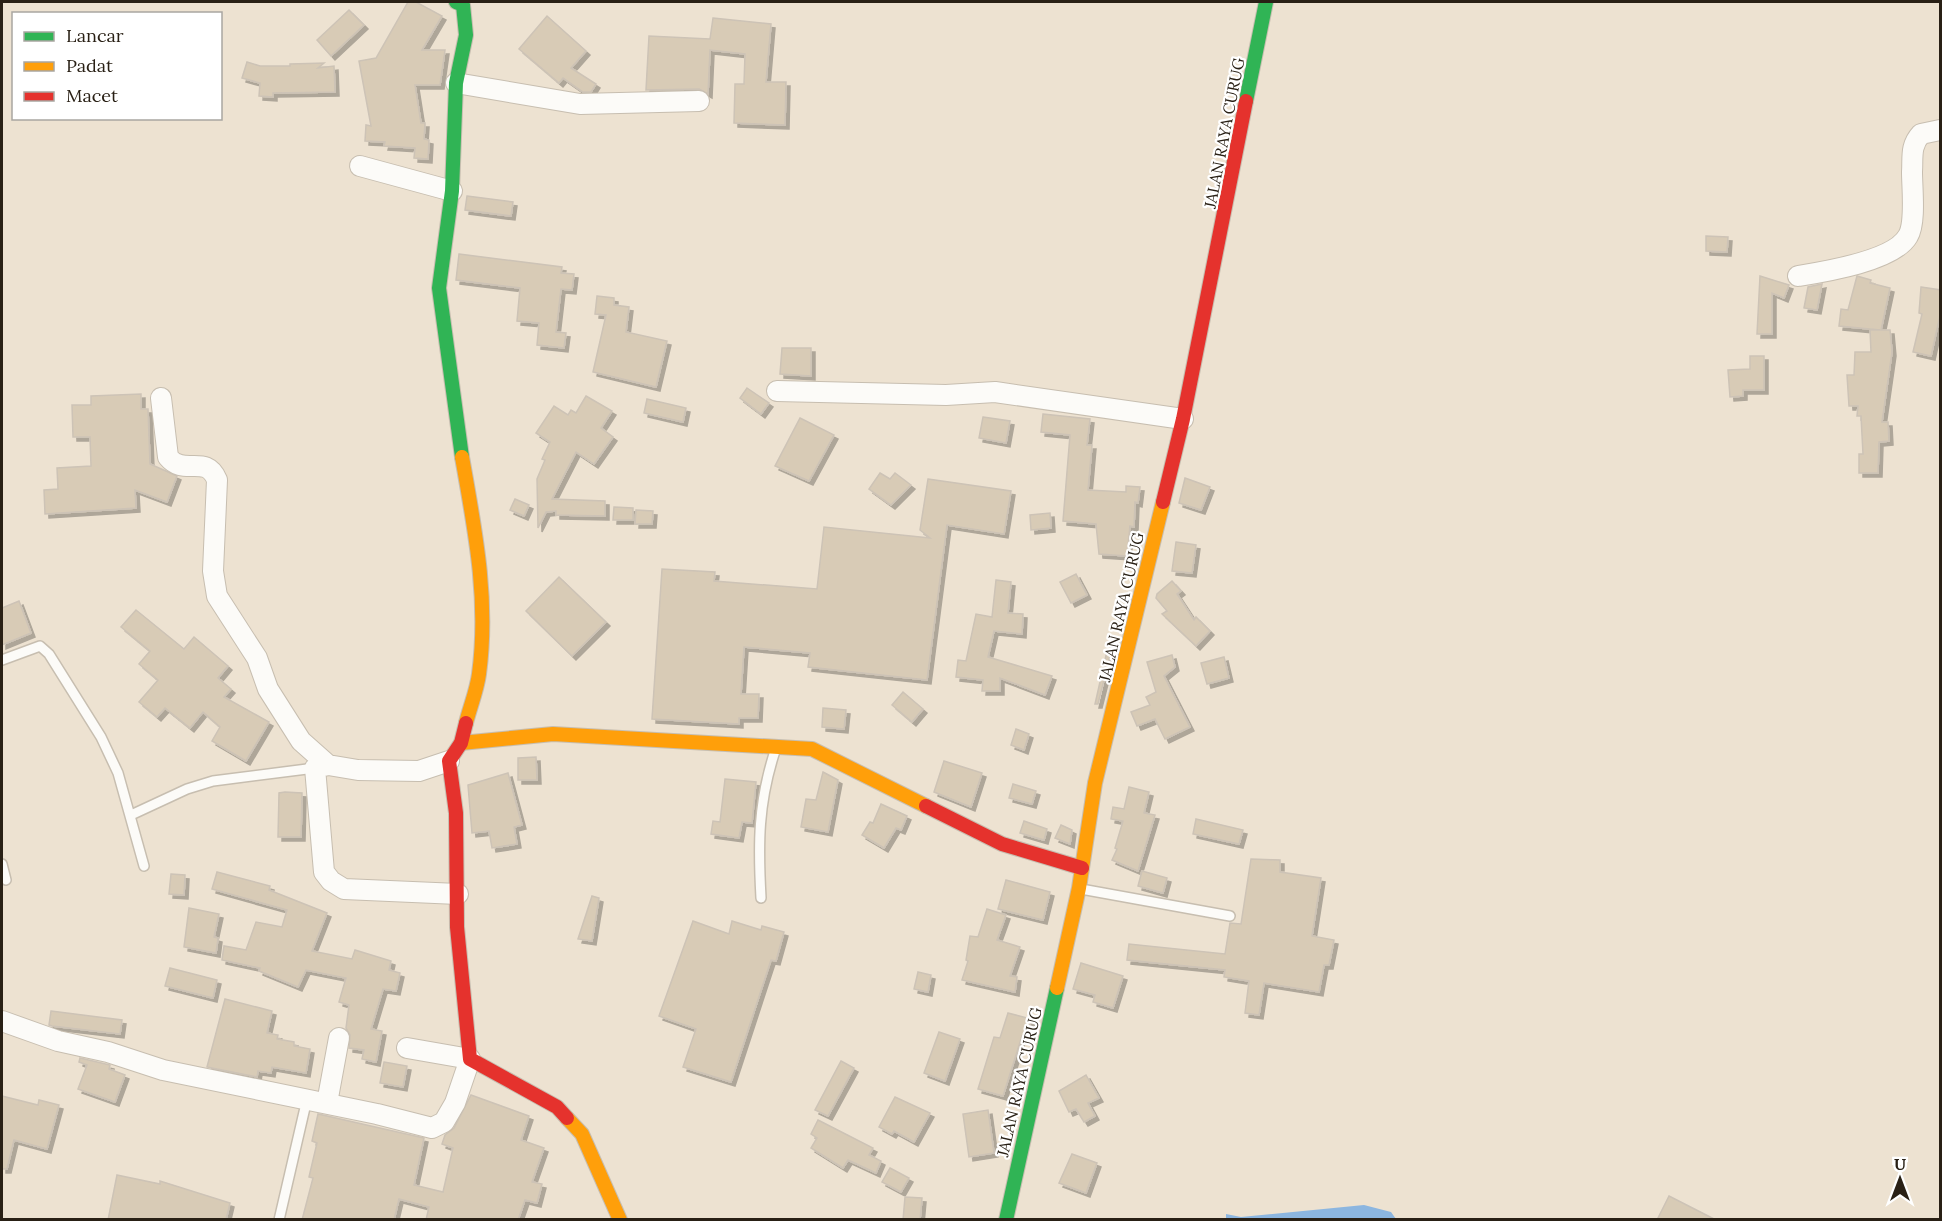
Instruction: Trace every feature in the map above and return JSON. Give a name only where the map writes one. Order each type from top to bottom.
[{"type":"street","points":[[322,767],[419,771],[449,761],[461,743],[479,675],[483,612],[482,561],[458,434],[439,288],[452,191],[456,83],[466,27],[466,11],[463,5],[456,2]]},
{"type":"street","name":"JALAN RAYA CURUG","points":[[1006,1220],[1079,888],[1095,783],[1183,419],[1266,2]]},
{"type":"street","points":[[456,83],[580,104],[699,101]]},
{"type":"street","points":[[1798,276],[1837,271],[1888,252],[1904,242],[1908,236],[1911,221],[1912,146],[1921,134],[1941,130]]},
{"type":"street","points":[[360,166],[452,191]]},
{"type":"street","points":[[777,391],[946,395],[995,392],[1183,419]]},
{"type":"street","points":[[161,399],[168,458],[173,464],[180,466],[207,466],[213,470],[218,480],[213,571],[218,596],[257,658],[268,689],[301,741],[322,767],[324,872],[331,881],[344,889],[458,894]]},
{"type":"street","points":[[461,743],[553,734],[776,749],[812,749],[1002,844],[1082,868]]},
{"type":"street","points":[[2,1021],[58,1041],[108,1052],[162,1070],[327,1103],[423,1126],[438,1126],[444,1122],[454,1103],[470,1059],[457,927],[456,813],[449,761]]},
{"type":"street","points":[[327,1103],[339,1038]]},
{"type":"street","points":[[407,1048],[470,1059],[557,1107],[582,1134],[620,1220]]},
{"type":"lane","points":[[2,660],[40,646],[49,654],[101,737],[117,773],[144,866]]},
{"type":"lane","points":[[761,898],[759,823],[764,789],[776,749]]},
{"type":"lane","points":[[131,815],[171,796],[213,781],[322,767]]},
{"type":"lane","points":[[2,864],[6,880]]},
{"type":"lane","points":[[1079,888],[1230,916]]},
{"type":"lane","points":[[279,1220],[307,1099]]},
{"type":"water","points":[[1364,1205],[1391,1212],[1396,1219],[1226,1219],[1226,1214],[1241,1217]]},
{"type":"building","points":[[408,2],[416,2],[442,16],[422,50],[445,50],[440,85],[415,85],[421,123],[425,123],[424,139],[429,140],[428,159],[414,158],[415,148],[384,146],[385,142],[365,141],[366,125],[371,126],[359,61],[376,58]]},
{"type":"building","points":[[349,10],[364,25],[331,56],[317,40]]},
{"type":"building","points":[[547,16],[586,51],[571,68],[596,84],[591,92],[583,92],[563,78],[559,83],[519,49]]},
{"type":"building","points":[[713,18],[771,24],[766,82],[786,82],[785,125],[734,123],[735,84],[744,84],[745,54],[710,50],[708,94],[699,89],[646,90],[649,36],[710,39]]},
{"type":"building","points":[[247,62],[260,66],[324,63],[318,68],[334,66],[335,92],[273,93],[273,97],[259,96],[260,83],[242,78]]},
{"type":"building","points":[[467,196],[513,202],[511,216],[465,210]]},
{"type":"building","points":[[1706,236],[1728,237],[1727,252],[1706,251]]},
{"type":"building","points":[[459,254],[562,267],[561,273],[574,274],[572,290],[561,289],[556,332],[566,333],[564,348],[537,345],[539,323],[517,321],[520,288],[456,280]]},
{"type":"building","points":[[1760,276],[1789,285],[1784,298],[1772,293],[1772,334],[1757,334]]},
{"type":"building","points":[[1857,276],[1871,280],[1870,283],[1890,288],[1881,330],[1890,330],[1892,352],[1882,422],[1888,422],[1889,441],[1879,442],[1878,473],[1859,473],[1859,454],[1863,454],[1861,416],[1857,416],[1858,406],[1849,406],[1847,375],[1854,375],[1855,352],[1871,352],[1870,330],[1880,330],[1839,326],[1841,309],[1848,310]]},
{"type":"building","points":[[1822,284],[1817,310],[1804,308],[1808,287]]},
{"type":"building","points":[[1921,287],[1941,290],[1941,311],[1931,356],[1913,352],[1922,314],[1919,313]]},
{"type":"building","points":[[597,296],[614,298],[614,305],[629,307],[626,332],[667,341],[656,387],[593,372],[606,315],[595,314]]},
{"type":"building","points":[[782,348],[811,348],[811,376],[780,374]]},
{"type":"building","points":[[1750,356],[1764,356],[1764,390],[1743,390],[1743,396],[1730,397],[1728,370],[1750,369]]},
{"type":"building","points":[[747,388],[769,403],[761,414],[740,398]]},
{"type":"building","points":[[141,394],[141,409],[148,409],[150,464],[177,476],[167,502],[135,490],[136,508],[45,514],[44,490],[58,489],[57,468],[91,466],[90,437],[73,437],[72,405],[91,405],[91,396]]},
{"type":"building","points":[[586,396],[612,411],[601,428],[613,437],[594,464],[576,452],[552,499],[605,501],[605,516],[556,515],[556,511],[546,512],[538,528],[537,479],[545,460],[542,459],[550,442],[536,433],[554,406],[568,415],[571,410],[576,413]]},
{"type":"building","points":[[647,399],[686,408],[683,422],[644,413]]},
{"type":"building","points":[[1043,414],[1090,419],[1087,445],[1092,445],[1088,490],[1126,492],[1126,486],[1140,487],[1138,503],[1135,502],[1134,527],[1130,526],[1127,556],[1099,554],[1096,524],[1063,521],[1070,435],[1041,432]]},
{"type":"building","points":[[983,417],[1010,421],[1006,443],[979,438]]},
{"type":"building","points":[[800,418],[834,435],[809,481],[775,466]]},
{"type":"building","points":[[880,473],[890,479],[895,473],[911,485],[891,505],[869,489]]},
{"type":"building","points":[[1185,478],[1210,487],[1201,510],[1179,503]]},
{"type":"building","points":[[928,479],[1011,491],[1004,534],[947,525],[927,680],[808,667],[810,653],[744,647],[741,694],[759,694],[758,718],[739,718],[739,724],[652,719],[662,569],[715,572],[714,581],[817,589],[824,527],[930,538],[920,530]]},
{"type":"building","points":[[515,499],[529,505],[524,516],[510,510]]},
{"type":"building","points":[[614,507],[633,508],[633,520],[613,520]]},
{"type":"building","points":[[636,510],[653,511],[652,524],[635,524]]},
{"type":"building","points":[[1050,513],[1051,528],[1031,530],[1030,515]]},
{"type":"building","points":[[1176,542],[1196,545],[1192,573],[1172,571]]},
{"type":"building","points":[[1076,574],[1087,595],[1071,603],[1060,582]]},
{"type":"building","points":[[559,577],[606,622],[572,656],[526,611]]},
{"type":"building","points":[[996,580],[1011,582],[1008,613],[1023,614],[1022,634],[994,631],[988,657],[1052,676],[1045,695],[1000,678],[1000,691],[982,691],[983,680],[956,677],[958,660],[966,661],[976,614],[992,617]]},
{"type":"building","points":[[1172,581],[1181,591],[1177,594],[1194,620],[1196,617],[1210,631],[1196,646],[1162,614],[1167,611],[1156,598],[1157,594]]},
{"type":"building","points":[[19,601],[31,633],[2,645],[2,608]]},
{"type":"building","points":[[136,610],[184,649],[194,637],[228,666],[218,678],[231,689],[224,697],[269,722],[246,761],[212,741],[220,727],[203,712],[190,728],[165,708],[157,717],[139,702],[158,680],[139,664],[150,651],[121,627]]},
{"type":"building","points":[[1107,651],[1111,652],[1098,704],[1095,704]]},
{"type":"building","points":[[1172,655],[1175,667],[1164,676],[1190,727],[1165,739],[1155,719],[1137,726],[1131,712],[1150,705],[1146,697],[1156,692],[1147,662]]},
{"type":"building","points":[[1224,657],[1229,678],[1207,684],[1201,663]]},
{"type":"building","points":[[903,692],[923,709],[912,722],[892,705]]},
{"type":"building","points":[[823,708],[846,710],[844,729],[822,727]]},
{"type":"building","points":[[1016,729],[1029,734],[1024,750],[1011,745]]},
{"type":"building","points":[[536,757],[537,780],[518,780],[518,758]]},
{"type":"building","points":[[944,761],[982,773],[971,807],[934,792]]},
{"type":"building","points":[[823,772],[838,780],[828,832],[801,827],[806,799],[816,800]]},
{"type":"building","points":[[508,773],[522,825],[514,827],[517,844],[492,848],[489,831],[472,833],[468,785]]},
{"type":"building","points":[[725,779],[756,782],[752,823],[742,822],[739,838],[711,834],[713,821],[720,822]]},
{"type":"building","points":[[1013,784],[1036,791],[1032,804],[1009,798]]},
{"type":"building","points":[[1129,787],[1149,792],[1144,813],[1155,815],[1138,871],[1112,860],[1117,849],[1115,848],[1123,821],[1111,819],[1113,807],[1124,809]]},
{"type":"building","points":[[279,793],[302,793],[301,837],[278,837]]},
{"type":"building","points":[[881,804],[907,816],[901,830],[896,828],[884,848],[862,835],[870,822],[873,823]]},
{"type":"building","points":[[1196,819],[1243,830],[1239,844],[1193,834]]},
{"type":"building","points":[[1024,821],[1047,829],[1044,840],[1020,833]]},
{"type":"building","points":[[1061,825],[1072,830],[1070,844],[1055,838]]},
{"type":"building","points":[[1251,859],[1280,860],[1280,872],[1321,878],[1312,936],[1334,940],[1329,965],[1324,965],[1319,992],[1264,983],[1259,1015],[1245,1013],[1249,981],[1224,977],[1225,970],[1127,960],[1129,944],[1225,954],[1230,923],[1241,924]]},
{"type":"building","points":[[1142,871],[1167,878],[1163,893],[1138,886]]},
{"type":"building","points":[[217,872],[270,886],[269,890],[327,913],[312,951],[352,959],[355,950],[391,961],[389,970],[400,973],[396,991],[383,989],[371,1029],[382,1031],[376,1062],[362,1059],[364,1050],[349,1048],[350,1035],[346,1028],[349,1005],[339,1002],[346,978],[306,970],[298,987],[259,971],[260,968],[222,960],[224,946],[246,950],[256,922],[282,927],[287,910],[212,889]]},
{"type":"building","points":[[171,874],[185,875],[184,895],[169,894]]},
{"type":"building","points":[[1006,880],[1050,892],[1043,920],[998,909]]},
{"type":"building","points":[[592,896],[599,898],[592,941],[578,939]]},
{"type":"building","points":[[189,908],[219,914],[214,937],[218,938],[216,953],[184,947]]},
{"type":"building","points":[[987,909],[1006,915],[997,940],[1020,947],[1010,976],[1017,977],[1015,992],[962,980],[968,961],[966,960],[970,936],[978,937]]},
{"type":"building","points":[[693,921],[729,934],[732,921],[761,930],[762,926],[784,932],[776,961],[771,960],[731,1082],[683,1067],[696,1029],[659,1016]]},
{"type":"building","points":[[1081,963],[1123,976],[1113,1008],[1093,1002],[1095,995],[1073,989]]},
{"type":"building","points":[[170,968],[217,980],[213,998],[165,986]]},
{"type":"building","points":[[918,972],[931,975],[928,992],[914,989]]},
{"type":"building","points":[[225,999],[272,1011],[267,1033],[278,1035],[277,1039],[294,1042],[294,1046],[310,1049],[306,1073],[272,1067],[271,1073],[258,1071],[257,1077],[207,1067]]},
{"type":"building","points":[[51,1011],[122,1020],[120,1034],[49,1025]]},
{"type":"building","points":[[1008,1013],[1031,1019],[1026,1037],[1022,1036],[1003,1096],[978,1089],[994,1037],[1000,1038]]},
{"type":"building","points":[[939,1032],[960,1039],[945,1081],[924,1073]]},
{"type":"building","points":[[80,1058],[110,1065],[109,1069],[125,1075],[115,1102],[78,1089],[87,1065],[79,1062]]},
{"type":"building","points":[[841,1061],[854,1068],[828,1116],[815,1110]]},
{"type":"building","points":[[384,1062],[407,1066],[403,1087],[380,1083]]},
{"type":"building","points":[[1086,1075],[1099,1098],[1088,1103],[1095,1116],[1084,1122],[1076,1109],[1069,1112],[1059,1091]]},
{"type":"building","points":[[471,1095],[529,1116],[521,1140],[544,1148],[532,1182],[542,1184],[537,1203],[525,1200],[518,1220],[426,1220],[429,1207],[399,1199],[394,1220],[302,1220],[313,1178],[309,1177],[317,1143],[312,1141],[318,1114],[424,1138],[414,1185],[443,1192],[453,1148],[442,1144],[445,1135],[454,1128]]},
{"type":"building","points":[[2,1096],[38,1105],[39,1100],[59,1105],[47,1149],[14,1140],[7,1169],[2,1169]]},
{"type":"building","points":[[895,1097],[930,1113],[914,1142],[894,1131],[892,1134],[879,1127]]},
{"type":"building","points":[[988,1110],[994,1153],[969,1157],[963,1114]]},
{"type":"building","points":[[818,1120],[873,1148],[869,1155],[881,1161],[876,1173],[848,1160],[843,1168],[811,1148],[817,1138],[811,1134]]},
{"type":"building","points":[[1072,1154],[1097,1163],[1086,1193],[1059,1183]]},
{"type":"building","points":[[890,1168],[909,1178],[901,1192],[882,1182]]},
{"type":"building","points":[[117,1175],[160,1184],[160,1181],[230,1203],[226,1220],[108,1220]]},
{"type":"building","points":[[1669,1196],[1716,1220],[1657,1220]]},
{"type":"building","points":[[905,1197],[922,1198],[920,1220],[903,1220]]},
{"type":"traffic: fast","points":[[456,2],[463,5],[466,35],[456,83],[452,191],[439,288],[462,457]]},
{"type":"traffic: fast","points":[[1246,101],[1266,2]]},
{"type":"traffic: fast","points":[[1006,1220],[1057,988]]},
{"type":"traffic: slow","points":[[462,457],[479,565],[482,619],[479,674],[466,723]]},
{"type":"traffic: slow","points":[[1057,988],[1079,888],[1095,783],[1163,502]]},
{"type":"traffic: slow","points":[[461,743],[553,734],[812,749],[926,806]]},
{"type":"traffic: slow","points":[[567,1118],[582,1134],[620,1220]]},
{"type":"traffic: jam","points":[[1163,502],[1183,419],[1246,101]]},
{"type":"traffic: jam","points":[[466,723],[461,743],[449,761],[456,813],[457,927],[470,1059],[557,1107],[567,1118]]},
{"type":"traffic: jam","points":[[926,806],[1002,844],[1082,868]]}]
